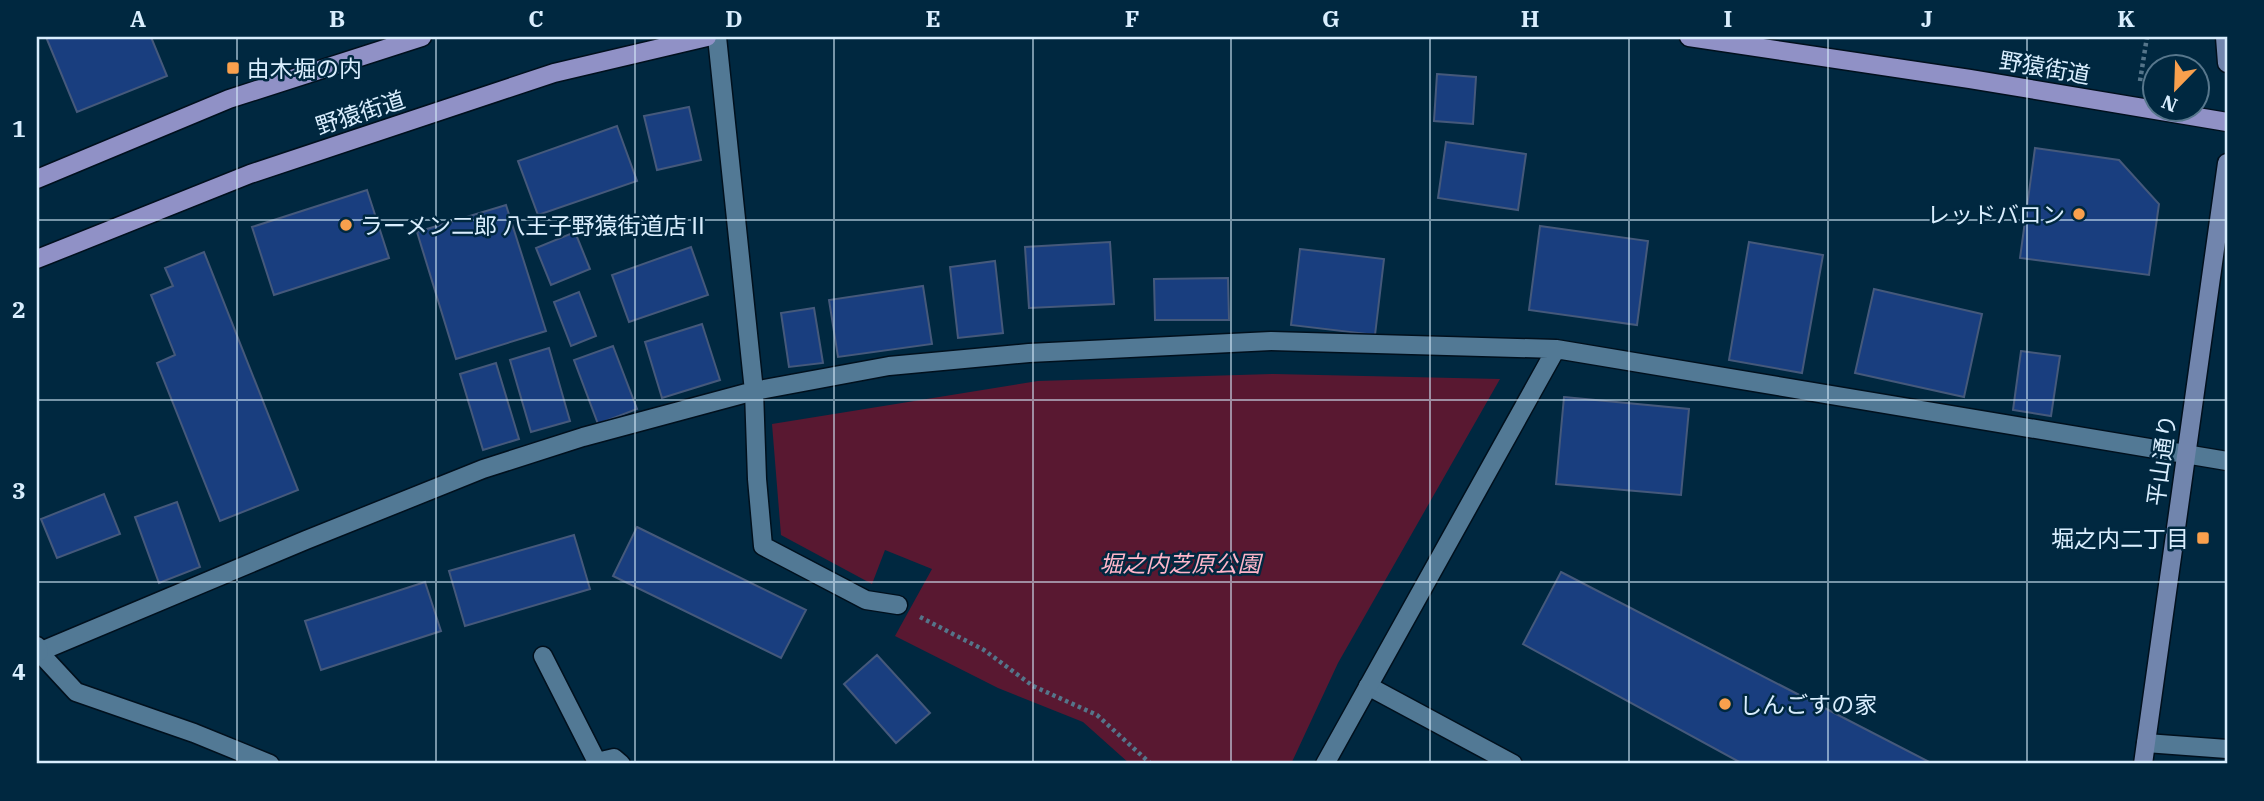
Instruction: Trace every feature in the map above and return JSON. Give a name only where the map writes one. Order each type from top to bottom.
[{"type":"main road","points":[[37,178],[229,99],[422,37]]},
{"type":"main road","name":"野猿街道","points":[[37,259],[250,174],[541,77],[707,37]]},
{"type":"main road","name":"野猿街道","points":[[1689,37],[1970,79],[2227,122]]},
{"type":"main road","points":[[2225,37],[2227,63]]},
{"type":"main road","name":"平山通り","points":[[2143,764],[2227,163]]},
{"type":"street","points":[[717,37],[754,391],[757,479],[763,546],[866,600],[898,605]]},
{"type":"street","points":[[270,764],[194,733],[76,692],[38,651],[483,469],[583,437],[754,391],[889,366],[1056,351],[1271,341],[1556,349],[2227,461]]},
{"type":"street","points":[[1325,764],[1556,349]]},
{"type":"street","points":[[543,656],[596,763],[614,758],[621,764]]},
{"type":"street","points":[[1368,686],[1513,764]]},
{"type":"street","points":[[2146,743],[2227,749]]},
{"type":"path","points":[[2139,83],[2147,37]]},
{"type":"path","points":[[898,605],[984,650],[1033,686],[1097,715],[1151,764]]},
{"type":"green space","name":"堀之内芝原公園","points":[[1274,374],[1500,379],[1338,663],[1291,764],[1130,764],[1083,722],[998,688],[895,636],[932,569],[885,550],[872,584],[781,535],[772,424],[1038,381]]},
{"type":"building","points":[[46,37],[151,37],[167,76],[77,112]]},
{"type":"building","points":[[1437,74],[1476,77],[1473,124],[1434,121]]},
{"type":"building","points":[[689,107],[701,160],[657,170],[644,116]]},
{"type":"building","points":[[617,126],[637,181],[538,215],[518,161]]},
{"type":"building","points":[[1446,142],[1526,154],[1518,210],[1438,198]]},
{"type":"building","points":[[2035,148],[2119,160],[2159,204],[2149,275],[2020,258]]},
{"type":"building","points":[[367,190],[389,258],[274,295],[252,227]]},
{"type":"building","points":[[506,205],[546,331],[456,359],[417,232]]},
{"type":"building","points":[[1540,226],[1648,241],[1637,325],[1529,310]]},
{"type":"building","points":[[575,232],[590,269],[551,285],[536,248]]},
{"type":"building","points":[[1110,242],[1114,304],[1029,308],[1025,247]]},
{"type":"building","points":[[1749,242],[1823,255],[1802,373],[1729,360]]},
{"type":"building","points":[[691,247],[708,295],[629,322],[612,275]]},
{"type":"building","points":[[1300,249],[1384,259],[1375,335],[1291,325]]},
{"type":"building","points":[[204,252],[298,490],[220,521],[157,363],[175,355],[151,295],[173,286],[165,268]]},
{"type":"building","points":[[995,261],[1003,333],[958,338],[950,267]]},
{"type":"building","points":[[1228,278],[1229,320],[1155,320],[1154,279]]},
{"type":"building","points":[[923,286],[932,344],[838,357],[829,300]]},
{"type":"building","points":[[1874,289],[1982,314],[1964,397],[1855,373]]},
{"type":"building","points":[[579,292],[596,336],[571,346],[554,302]]},
{"type":"building","points":[[814,308],[823,363],[789,367],[781,313]]},
{"type":"building","points":[[702,324],[720,380],[662,398],[645,342]]},
{"type":"building","points":[[613,346],[637,409],[598,424],[574,360]]},
{"type":"building","points":[[549,348],[570,421],[531,432],[510,360]]},
{"type":"building","points":[[2021,351],[2060,356],[2051,416],[2013,410]]},
{"type":"building","points":[[496,363],[519,439],[483,450],[460,374]]},
{"type":"building","points":[[1564,397],[1689,409],[1681,495],[1556,484]]},
{"type":"building","points":[[104,494],[120,534],[57,558],[41,519]]},
{"type":"building","points":[[177,502],[200,567],[159,583],[135,517]]},
{"type":"building","points":[[637,527],[806,610],[781,658],[613,576]]},
{"type":"building","points":[[574,535],[590,589],[465,626],[449,571]]},
{"type":"building","name":"しんごすの家","points":[[1561,572],[1933,764],[1743,764],[1523,644]]},
{"type":"building","points":[[425,582],[441,631],[321,670],[305,621]]},
{"type":"building","points":[[877,655],[930,713],[896,743],[844,684]]},
{"type":"place","name":"由木堀の内","points":[[233,68]]},
{"type":"place","name":"レッドバロン","points":[[2079,214]]},
{"type":"place","name":"ラーメン二郎 八王子野猿街道店Ⅱ","points":[[346,225]]},
{"type":"place","name":"堀之内二丁目","points":[[2203,538]]},
{"type":"place","name":"しんごすの家","points":[[1725,704]]}]
